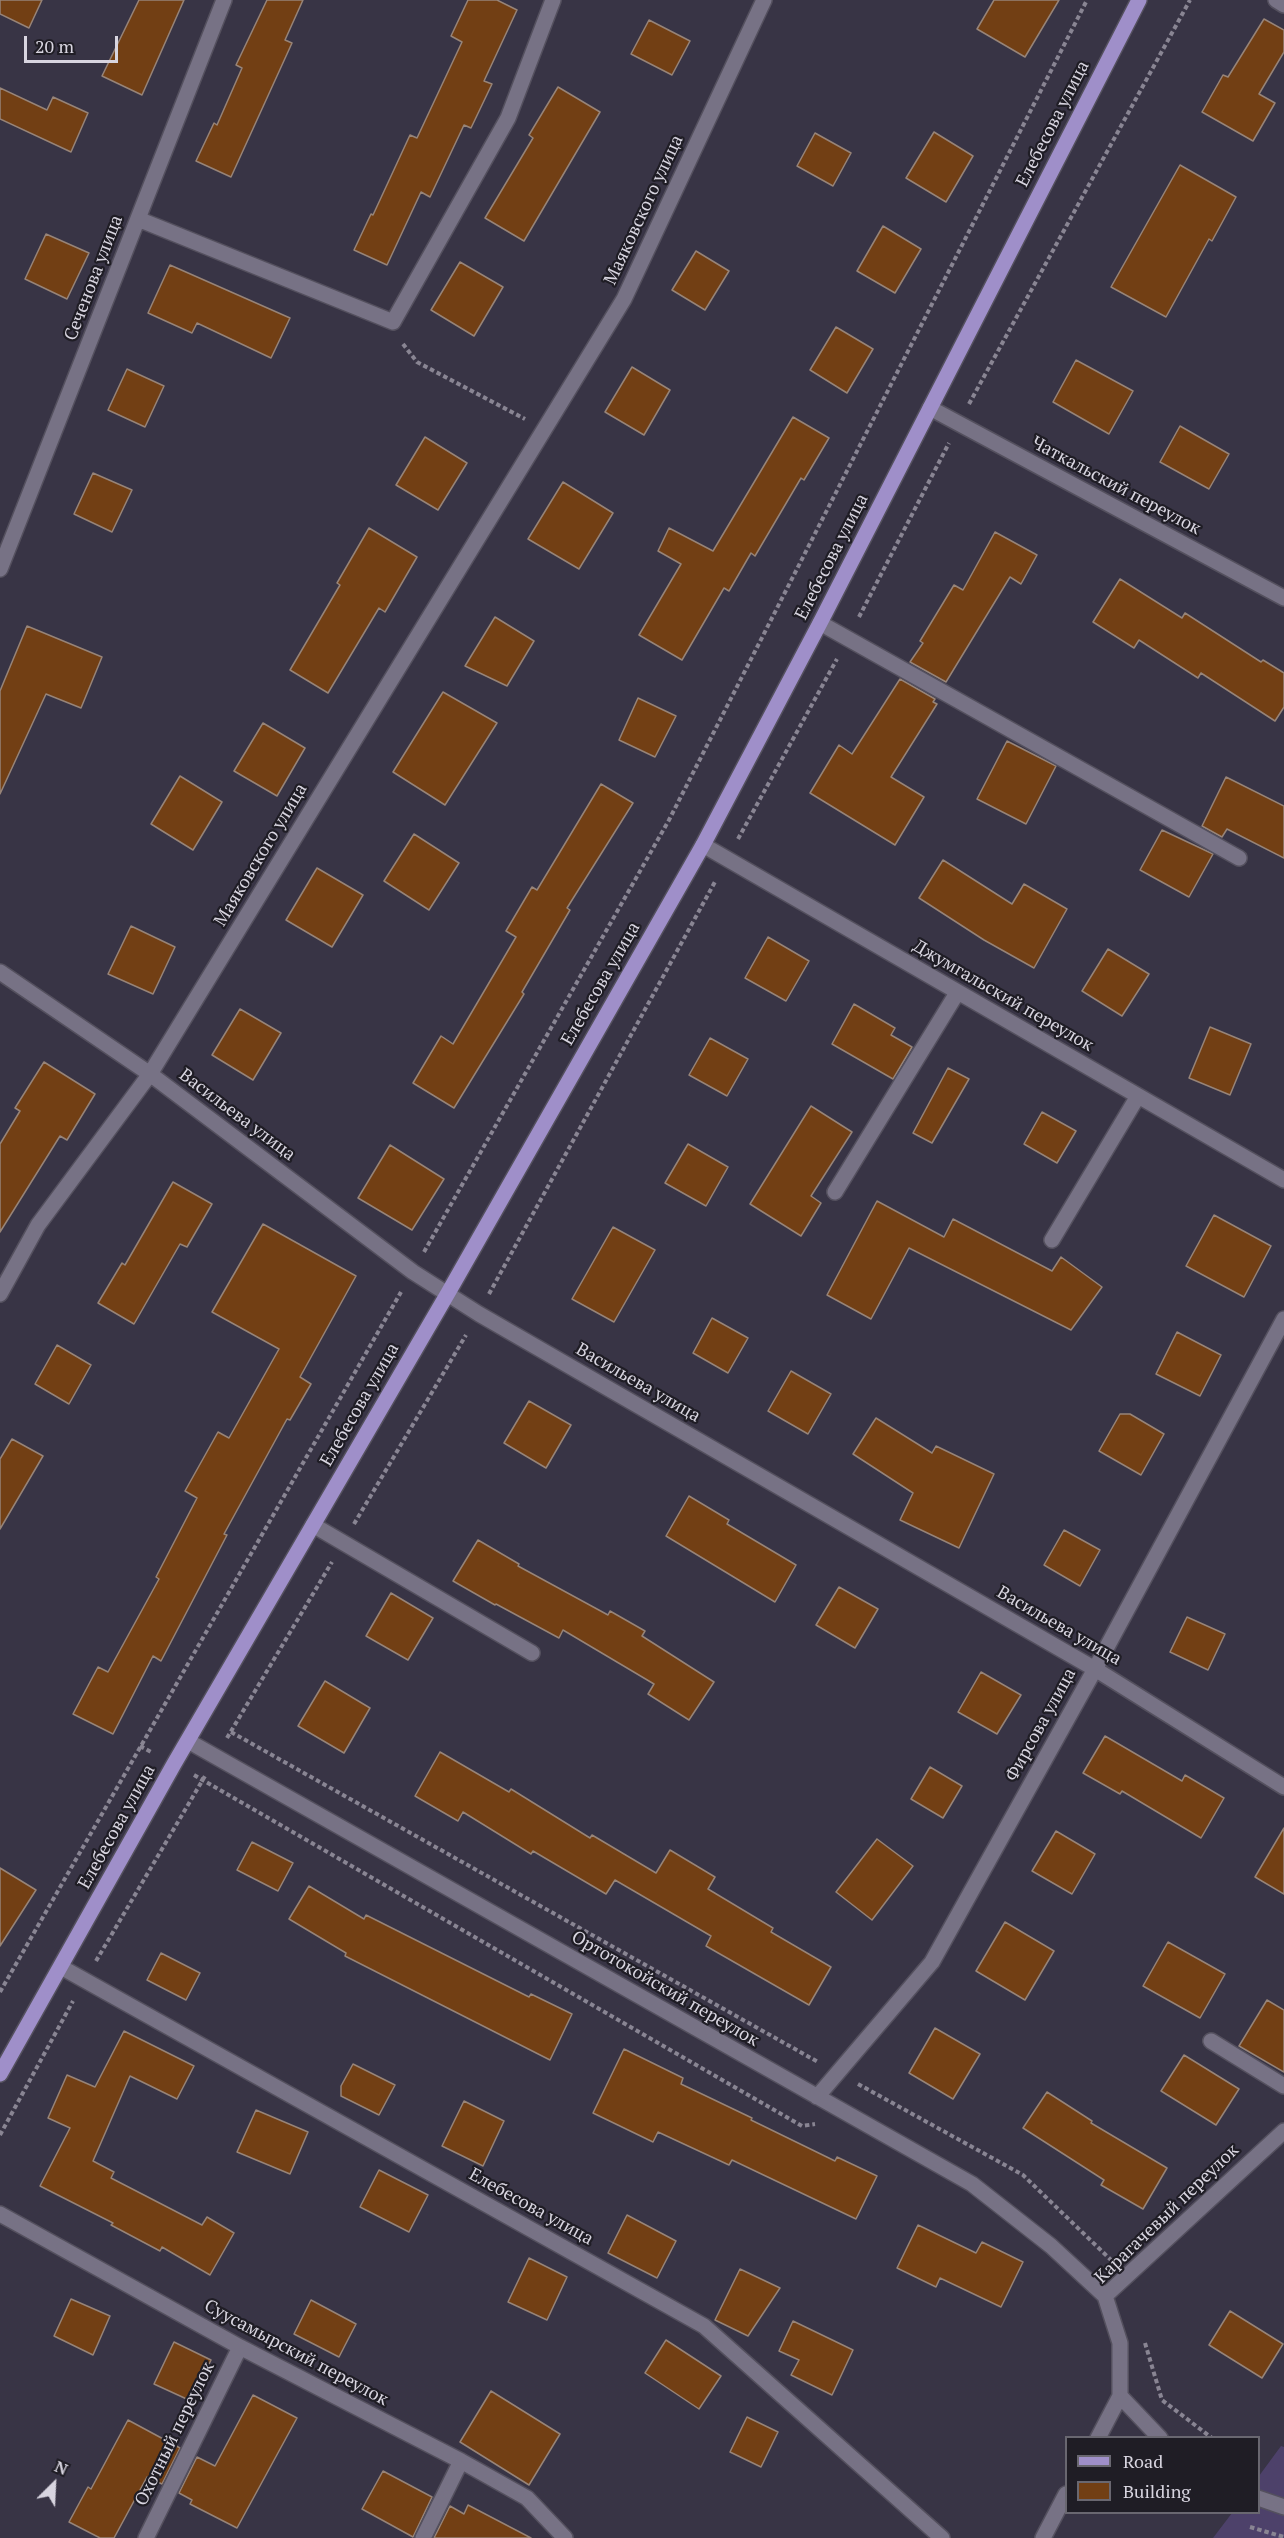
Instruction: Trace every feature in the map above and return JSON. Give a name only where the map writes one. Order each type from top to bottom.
[{"type":"main road","name":"Елебесова улица","points":[[0,2074],[174,1764],[448,1293],[703,844],[820,623],[1138,0]]},
{"type":"street","name":"Сеченова улица","points":[[0,569],[224,0]]},
{"type":"street","points":[[138,219],[393,322],[508,118],[553,0]]},
{"type":"street","name":"Маяковского улица","points":[[0,1294],[38,1225],[150,1074],[624,299],[764,0]]},
{"type":"street","points":[[1276,0],[1284,5]]},
{"type":"street","name":"Чаткальский переулок","points":[[930,408],[1284,598]]},
{"type":"street","points":[[820,623],[1239,858]]},
{"type":"street","name":"Джумгальский переулок","points":[[703,844],[957,993],[1284,1180]]},
{"type":"street","name":"Васильева улица","points":[[0,972],[150,1074],[413,1272],[479,1314],[1095,1669],[1284,1787]]},
{"type":"street","points":[[835,1192],[957,993]]},
{"type":"street","points":[[1052,1240],[1138,1096]]},
{"type":"street","name":"Фирсова улица","points":[[818,2097],[932,1962],[1095,1669],[1284,1319]]},
{"type":"street","points":[[313,1525],[532,1653]]},
{"type":"street","name":"Ортотокойский переулок","points":[[188,1741],[972,2184],[1051,2246],[1105,2296]]},
{"type":"street","name":"Елебесова улица","points":[[61,1967],[704,2326],[942,2538]]},
{"type":"street","points":[[1211,2041],[1284,2086]]},
{"type":"street","name":"Карагачевый переулок","points":[[1099,2436],[1120,2396],[1120,2343],[1105,2296],[1284,2131]]},
{"type":"street","name":"Суусамырский переулок","points":[[0,2214],[240,2347],[461,2461],[527,2498],[565,2538]]},
{"type":"street","name":"Охотный переулок","points":[[146,2538],[240,2347]]},
{"type":"street","points":[[1120,2396],[1158,2436]]},
{"type":"street","points":[[423,2538],[461,2461]]},
{"type":"street","points":[[1042,2538],[1065,2496]]},
{"type":"street","points":[[1260,2499],[1284,2507]]},
{"type":"path","points":[[0,1992],[669,820],[1088,0]]},
{"type":"path","points":[[393,322],[397,336],[417,362],[544,430]]},
{"type":"path","points":[[140,1746],[802,2126],[855,2119]]},
{"type":"path","points":[[1250,2528],[1284,2537]]},
{"type":"path","points":[[1262,2531],[1264,2538]]},
{"type":"shaded area","points":[[1281,2446],[1284,2447],[1284,2538],[1213,2538],[1231,2514],[1260,2514],[1260,2475]]},
{"type":"building","points":[[0,0],[42,0],[29,28],[0,14]]},
{"type":"building","points":[[139,0],[184,0],[142,95],[102,76]]},
{"type":"building","points":[[267,0],[303,0],[285,40],[292,43],[231,177],[196,161],[214,123],[217,125],[242,68],[236,65]]},
{"type":"building","points":[[468,0],[497,0],[517,10],[484,81],[492,84],[471,128],[464,125],[430,197],[421,192],[387,265],[354,250],[410,135],[417,138],[462,42],[451,36]]},
{"type":"building","points":[[994,0],[1059,0],[1025,57],[977,29]]},
{"type":"building","points":[[1264,19],[1284,30],[1284,52],[1259,94],[1275,103],[1253,141],[1202,112],[1223,75],[1228,77]]},
{"type":"building","points":[[649,20],[690,41],[672,75],[631,54]]},
{"type":"building","points":[[558,87],[600,112],[524,241],[485,218],[533,138],[529,135]]},
{"type":"building","points":[[0,88],[47,110],[53,97],[88,113],[71,152],[0,119]]},
{"type":"building","points":[[934,132],[973,156],[946,202],[906,178]]},
{"type":"building","points":[[815,133],[851,153],[833,186],[797,166]]},
{"type":"building","points":[[1180,165],[1236,197],[1212,241],[1209,239],[1166,317],[1111,287]]},
{"type":"building","points":[[883,226],[921,249],[895,293],[857,271]]},
{"type":"building","points":[[46,234],[89,253],[67,299],[25,279]]},
{"type":"building","points":[[696,251],[729,271],[705,310],[672,290]]},
{"type":"building","points":[[460,262],[503,287],[474,336],[431,310]]},
{"type":"building","points":[[170,265],[290,318],[271,358],[197,323],[192,333],[148,313]]},
{"type":"building","points":[[836,327],[873,349],[847,393],[810,370]]},
{"type":"building","points":[[1076,360],[1133,391],[1109,434],[1053,402]]},
{"type":"building","points":[[632,367],[670,390],[644,435],[605,412]]},
{"type":"building","points":[[127,369],[164,386],[145,427],[108,410]]},
{"type":"building","points":[[793,417],[829,438],[804,480],[801,478],[755,556],[751,553],[729,591],[724,588],[682,660],[639,635],[681,564],[658,551],[669,528],[713,551]]},
{"type":"building","points":[[1180,426],[1229,454],[1209,489],[1160,462]]},
{"type":"building","points":[[425,437],[467,463],[438,510],[396,485]]},
{"type":"building","points":[[93,473],[132,490],[112,532],[74,514]]},
{"type":"building","points":[[563,482],[613,513],[579,569],[528,539]]},
{"type":"building","points":[[369,528],[417,557],[385,612],[379,608],[328,693],[290,670],[340,585],[337,583]]},
{"type":"building","points":[[995,532],[1037,555],[1021,584],[1010,577],[946,682],[910,662],[923,643],[920,641],[954,585],[963,590]]},
{"type":"building","points":[[1120,579],[1182,618],[1185,613],[1261,662],[1263,660],[1284,673],[1284,707],[1275,721],[1201,673],[1198,678],[1139,640],[1134,648],[1093,622]]},
{"type":"building","points":[[495,617],[534,641],[507,686],[465,666]]},
{"type":"building","points":[[27,626],[102,657],[81,708],[46,694],[0,794],[0,691]]},
{"type":"building","points":[[900,679],[935,699],[933,702],[937,704],[891,777],[924,797],[895,845],[810,793],[839,745],[852,754]]},
{"type":"building","points":[[443,692],[497,723],[445,805],[393,772]]},
{"type":"building","points":[[638,698],[676,716],[655,757],[619,740]]},
{"type":"building","points":[[263,723],[305,748],[277,796],[234,771]]},
{"type":"building","points":[[1007,741],[1056,766],[1026,824],[977,799]]},
{"type":"building","points":[[180,776],[222,802],[193,850],[151,824]]},
{"type":"building","points":[[1226,777],[1284,806],[1284,858],[1227,829],[1222,837],[1202,826]]},
{"type":"building","points":[[601,784],[633,803],[567,908],[570,910],[522,992],[524,994],[454,1108],[413,1083],[441,1036],[453,1044],[516,937],[506,931],[532,887],[537,890]]},
{"type":"building","points":[[1162,830],[1213,854],[1189,897],[1140,870]]},
{"type":"building","points":[[414,834],[459,863],[429,910],[384,881]]},
{"type":"building","points":[[943,860],[1012,904],[1024,884],[1067,909],[1034,968],[984,940],[919,898]]},
{"type":"building","points":[[317,868],[363,895],[332,947],[286,920]]},
{"type":"building","points":[[131,926],[175,947],[153,994],[108,974]]},
{"type":"building","points":[[768,937],[809,961],[786,1001],[745,978]]},
{"type":"building","points":[[1108,949],[1149,974],[1122,1016],[1082,991]]},
{"type":"building","points":[[854,1004],[895,1028],[891,1035],[912,1047],[893,1079],[832,1044]]},
{"type":"building","points":[[240,1009],[281,1033],[253,1080],[212,1055]]},
{"type":"building","points":[[1210,1027],[1251,1044],[1230,1095],[1189,1078]]},
{"type":"building","points":[[710,1038],[748,1059],[727,1096],[689,1075]]},
{"type":"building","points":[[44,1062],[95,1094],[67,1140],[60,1136],[0,1232],[0,1144],[20,1111],[15,1108]]},
{"type":"building","points":[[948,1068],[969,1079],[932,1143],[913,1133]]},
{"type":"building","points":[[811,1106],[852,1132],[811,1196],[821,1203],[801,1236],[750,1204]]},
{"type":"building","points":[[1042,1112],[1076,1131],[1057,1163],[1024,1144]]},
{"type":"building","points":[[688,1144],[728,1167],[706,1206],[665,1183]]},
{"type":"building","points":[[390,1145],[444,1179],[412,1230],[358,1198]]},
{"type":"building","points":[[173,1182],[212,1204],[187,1247],[180,1244],[134,1324],[98,1303],[122,1263],[125,1265]]},
{"type":"building","points":[[877,1201],[944,1237],[953,1219],[1052,1271],[1061,1257],[1102,1287],[1071,1330],[909,1248],[871,1319],[827,1295]]},
{"type":"building","points":[[1214,1215],[1271,1246],[1244,1297],[1186,1266]]},
{"type":"building","points":[[263,1224],[356,1276],[300,1377],[311,1384],[290,1420],[287,1419],[224,1534],[227,1535],[161,1661],[153,1656],[113,1734],[73,1714],[98,1667],[108,1672],[159,1579],[156,1577],[197,1498],[185,1491],[218,1432],[229,1438],[279,1349],[212,1312]]},
{"type":"building","points":[[613,1227],[655,1250],[614,1322],[572,1299]]},
{"type":"building","points":[[712,1318],[748,1338],[728,1373],[693,1353]]},
{"type":"building","points":[[1177,1332],[1221,1355],[1200,1396],[1156,1374]]},
{"type":"building","points":[[57,1345],[91,1365],[69,1404],[35,1384]]},
{"type":"building","points":[[791,1371],[831,1394],[808,1434],[768,1411]]},
{"type":"building","points":[[529,1401],[571,1425],[546,1468],[504,1443]]},
{"type":"building","points":[[1120,1414],[1130,1414],[1164,1434],[1141,1475],[1099,1451]]},
{"type":"building","points":[[876,1418],[932,1453],[936,1446],[994,1474],[959,1548],[900,1520],[913,1493],[853,1454]]},
{"type":"building","points":[[12,1439],[43,1456],[0,1529],[0,1459]]},
{"type":"building","points":[[689,1496],[729,1520],[727,1524],[796,1565],[775,1602],[666,1536]]},
{"type":"building","points":[[1064,1530],[1100,1550],[1080,1586],[1044,1565]]},
{"type":"building","points":[[478,1540],[519,1564],[518,1566],[608,1615],[610,1611],[645,1631],[642,1636],[714,1682],[689,1720],[648,1694],[654,1684],[563,1630],[559,1638],[453,1581]]},
{"type":"building","points":[[839,1587],[878,1609],[855,1648],[816,1625]]},
{"type":"building","points":[[391,1593],[433,1618],[408,1660],[366,1636]]},
{"type":"building","points":[[1187,1617],[1225,1634],[1208,1670],[1170,1652]]},
{"type":"building","points":[[981,1672],[1021,1695],[997,1734],[958,1712]]},
{"type":"building","points":[[325,1681],[370,1708],[344,1753],[298,1726]]},
{"type":"building","points":[[1105,1736],[1182,1781],[1185,1775],[1224,1798],[1201,1838],[1122,1791],[1120,1794],[1083,1773]]},
{"type":"building","points":[[440,1752],[509,1792],[511,1789],[590,1838],[592,1835],[656,1873],[670,1850],[715,1877],[708,1889],[773,1928],[771,1932],[831,1967],[809,2005],[706,1946],[711,1936],[615,1880],[606,1894],[533,1851],[531,1854],[463,1812],[458,1821],[415,1796]]},
{"type":"building","points":[[930,1767],[962,1786],[943,1818],[911,1799]]},
{"type":"building","points":[[1284,1828],[1284,1894],[1255,1877]]},
{"type":"building","points":[[1056,1831],[1095,1854],[1072,1894],[1032,1871]]},
{"type":"building","points":[[877,1839],[913,1866],[872,1920],[836,1892]]},
{"type":"building","points":[[252,1842],[293,1863],[278,1891],[237,1870]]},
{"type":"building","points":[[0,1868],[36,1890],[0,1946]]},
{"type":"building","points":[[309,1886],[364,1919],[366,1915],[529,1997],[531,1994],[572,2014],[550,2060],[345,1956],[346,1953],[289,1919]]},
{"type":"building","points":[[1005,1922],[1054,1951],[1025,2000],[976,1971]]},
{"type":"building","points":[[1168,1942],[1225,1974],[1200,2018],[1143,1986]]},
{"type":"building","points":[[161,1953],[200,1973],[186,2000],[147,1980]]},
{"type":"building","points":[[1267,2000],[1284,2010],[1284,2072],[1239,2046]]},
{"type":"building","points":[[935,2028],[980,2054],[953,2099],[909,2073]]},
{"type":"building","points":[[124,2031],[194,2066],[177,2099],[130,2076],[93,2161],[114,2172],[111,2178],[202,2225],[207,2217],[234,2233],[210,2275],[162,2247],[160,2251],[111,2225],[113,2223],[40,2186],[70,2128],[48,2118],[67,2075],[95,2087]]},
{"type":"building","points":[[624,2049],[683,2078],[681,2084],[752,2118],[751,2120],[835,2161],[837,2157],[877,2176],[856,2219],[732,2160],[729,2165],[658,2132],[653,2142],[593,2113]]},
{"type":"building","points":[[1184,2055],[1239,2089],[1216,2125],[1161,2091]]},
{"type":"building","points":[[353,2064],[395,2085],[379,2115],[341,2096],[341,2086]]},
{"type":"building","points":[[1047,2092],[1092,2121],[1091,2123],[1167,2168],[1143,2209],[1101,2185],[1104,2180],[1023,2128]]},
{"type":"building","points":[[464,2101],[504,2121],[483,2166],[442,2146]]},
{"type":"building","points":[[256,2110],[308,2132],[290,2174],[237,2152]]},
{"type":"building","points":[[379,2170],[428,2195],[409,2232],[360,2207]]},
{"type":"building","points":[[627,2215],[676,2241],[657,2278],[608,2253]]},
{"type":"building","points":[[918,2225],[976,2253],[982,2242],[1023,2262],[1001,2307],[940,2278],[936,2287],[897,2268]]},
{"type":"building","points":[[529,2258],[567,2277],[547,2320],[508,2302]]},
{"type":"building","points":[[740,2269],[780,2288],[748,2336],[715,2320]]},
{"type":"building","points":[[71,2299],[110,2316],[93,2355],[54,2336]]},
{"type":"building","points":[[311,2300],[356,2324],[339,2357],[294,2334]]},
{"type":"building","points":[[1230,2311],[1283,2344],[1262,2378],[1209,2345]]},
{"type":"building","points":[[793,2321],[853,2350],[832,2395],[791,2375],[799,2360],[779,2351]]},
{"type":"building","points":[[666,2340],[721,2376],[699,2409],[645,2373]]},
{"type":"building","points":[[174,2342],[211,2360],[191,2401],[154,2384]]},
{"type":"building","points":[[491,2391],[560,2434],[529,2485],[460,2442]]},
{"type":"building","points":[[253,2395],[297,2418],[237,2528],[190,2504],[192,2500],[179,2493],[197,2457],[215,2466]]},
{"type":"building","points":[[747,2417],[778,2432],[761,2467],[730,2452]]},
{"type":"building","points":[[128,2420],[180,2448],[162,2484],[147,2477],[114,2538],[100,2538],[69,2522],[88,2487],[91,2489]]},
{"type":"building","points":[[383,2471],[432,2497],[413,2537],[362,2509]]},
{"type":"building","points":[[468,2505],[531,2538],[434,2538],[450,2506],[464,2514]]}]
